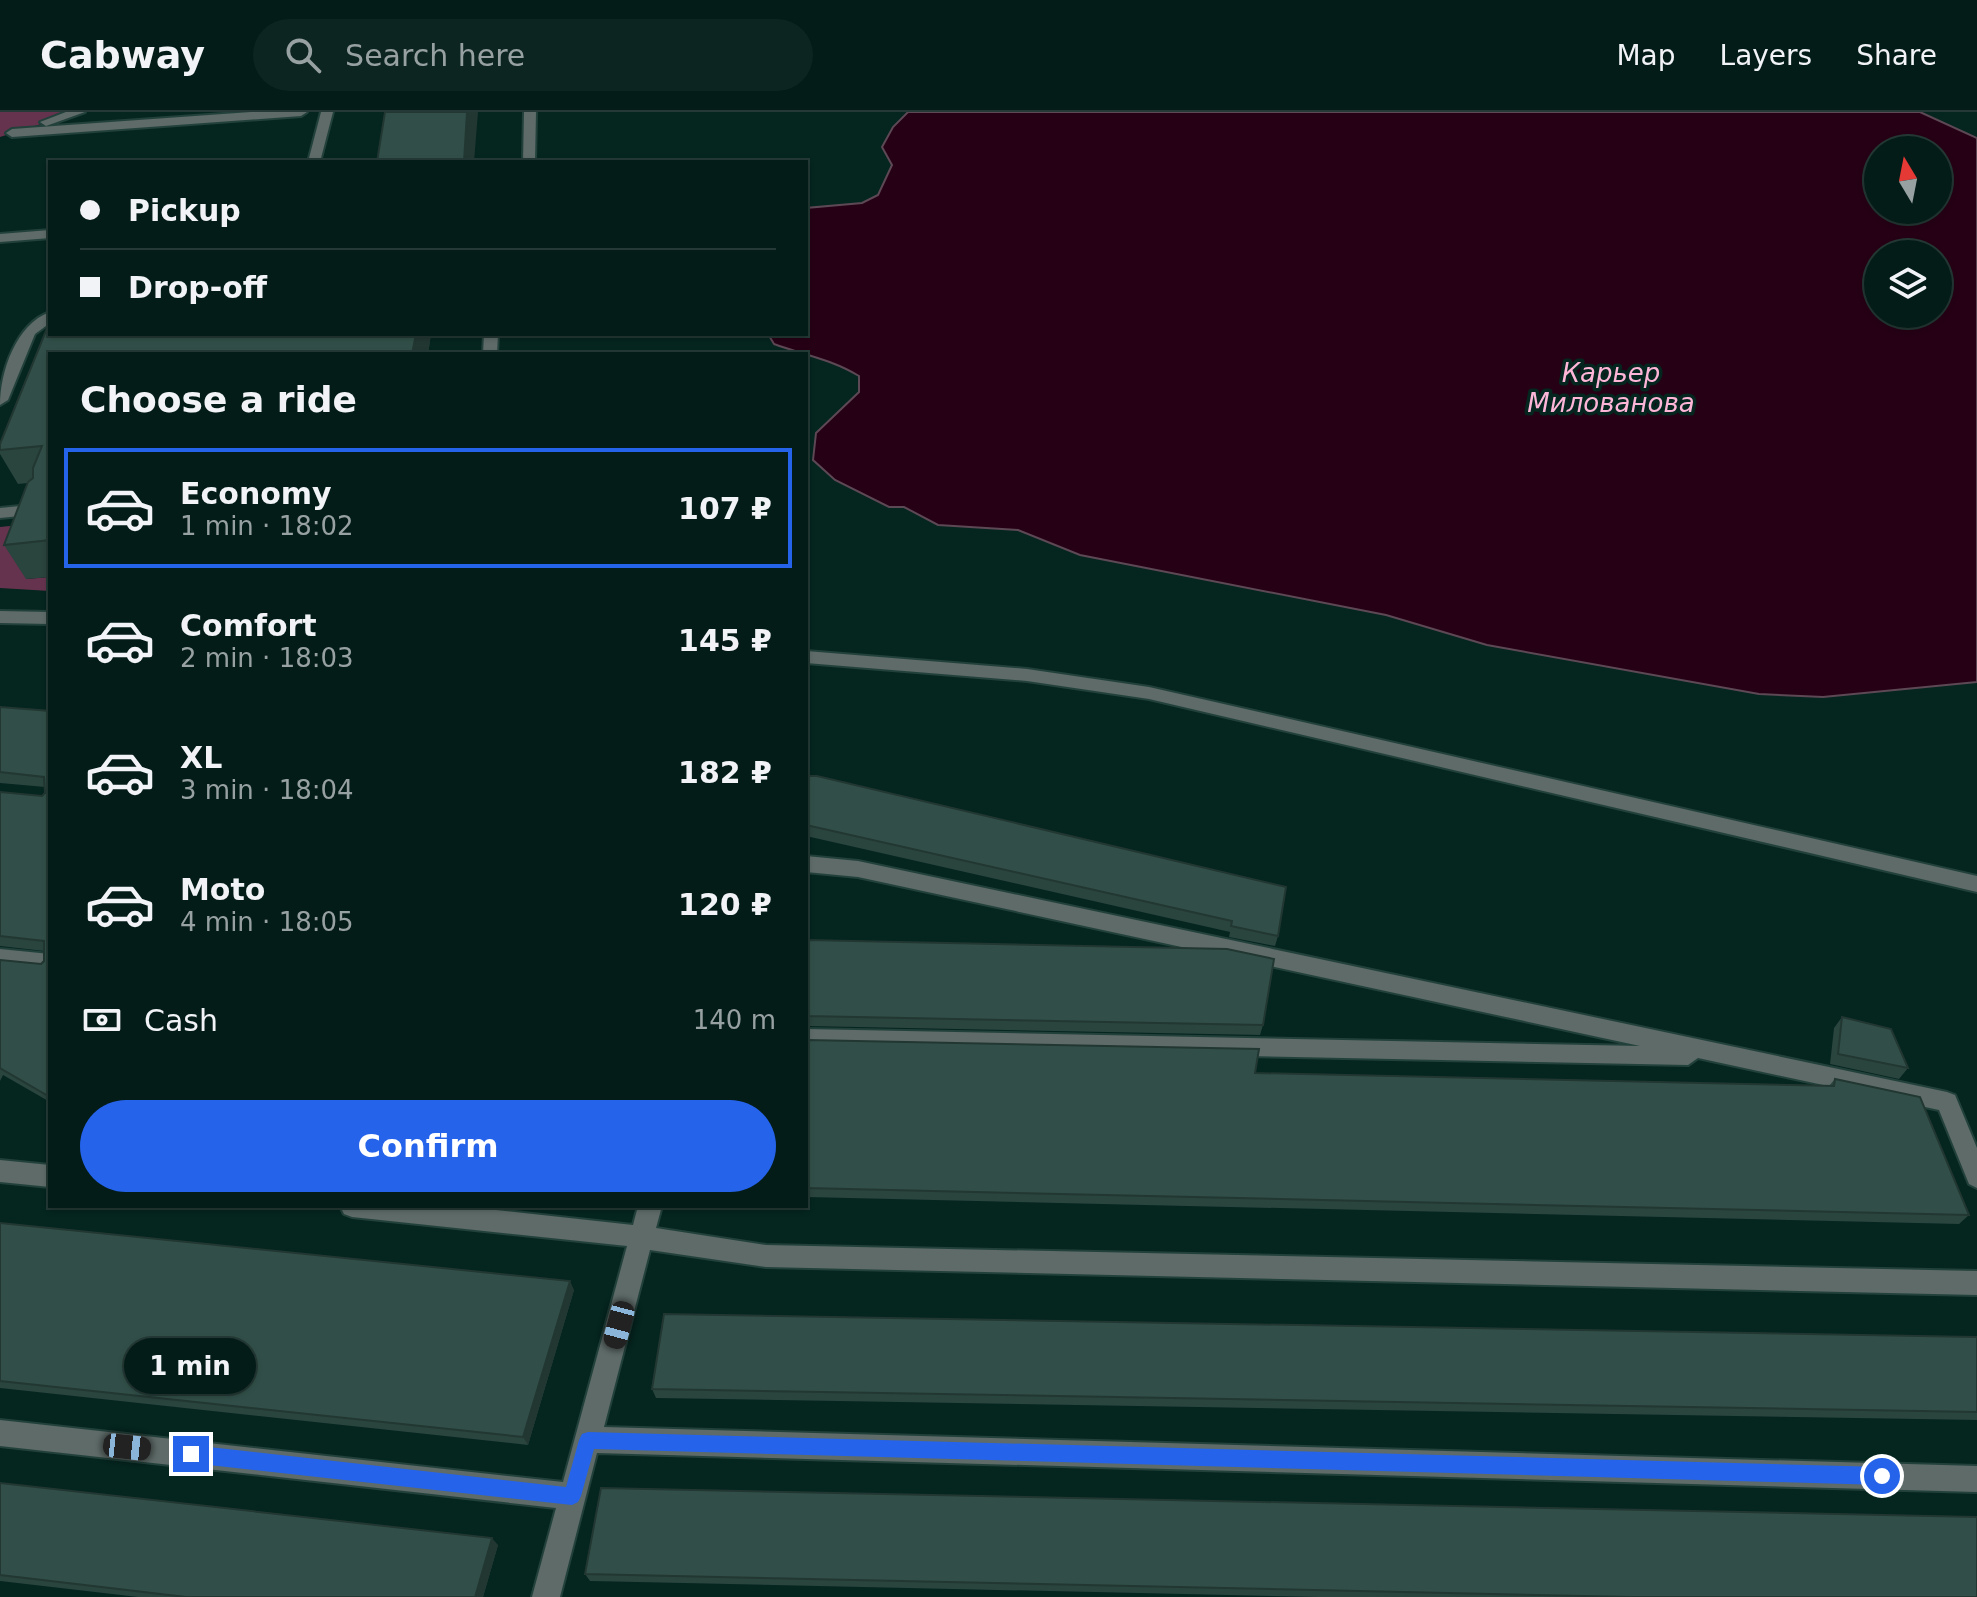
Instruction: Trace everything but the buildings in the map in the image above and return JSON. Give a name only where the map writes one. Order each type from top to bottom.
[{"type":"lane","points":[[6,135],[79,112]]},
{"type":"lane","points":[[6,135],[301,112]]},
{"type":"lane","points":[[315,160],[327,112]]},
{"type":"lane","points":[[529,160],[530,112]]},
{"type":"lane","points":[[0,238],[48,234]]},
{"type":"lane","points":[[0,400],[29,332],[48,318]]},
{"type":"lane","points":[[0,513],[48,508]]},
{"type":"lane","points":[[0,617],[48,618]]},
{"type":"lane","points":[[808,657],[1027,675],[1149,693],[1977,884]]},
{"type":"lane","points":[[808,864],[858,869],[1947,1102],[1977,1177]]},
{"type":"lane","points":[[0,958],[48,963]]},
{"type":"lane","points":[[808,1038],[1736,1057]]},
{"type":"lane","points":[[0,1171],[48,1176]]},
{"type":"lane","points":[[370,1208],[642,1238],[766,1256],[1977,1283]]},
{"type":"lane","points":[[546,1597],[650,1208]]},
{"type":"lane","points":[[0,1433],[572,1496]]},
{"type":"lane","points":[[588,1440],[1977,1479]]},
{"type":"shaded area","points":[[0,112],[79,112],[0,137]]},
{"type":"shaded area","points":[[48,522],[26,579],[48,577],[48,591],[0,588],[0,527]]},
{"type":"water","name":"Карьер Милованова","points":[[908,112],[1920,112],[1977,138],[1977,682],[1823,697],[1759,694],[1487,645],[1386,615],[1080,555],[1018,530],[938,525],[904,507],[889,507],[835,480],[813,460],[816,433],[859,392],[859,376],[808,355],[808,352],[774,344],[769,336],[808,336],[808,208],[862,203],[878,195],[892,165],[882,147],[893,127]]},
{"type":"route","points":[[191,1454],[572,1496],[588,1440],[1882,1476]]}]
